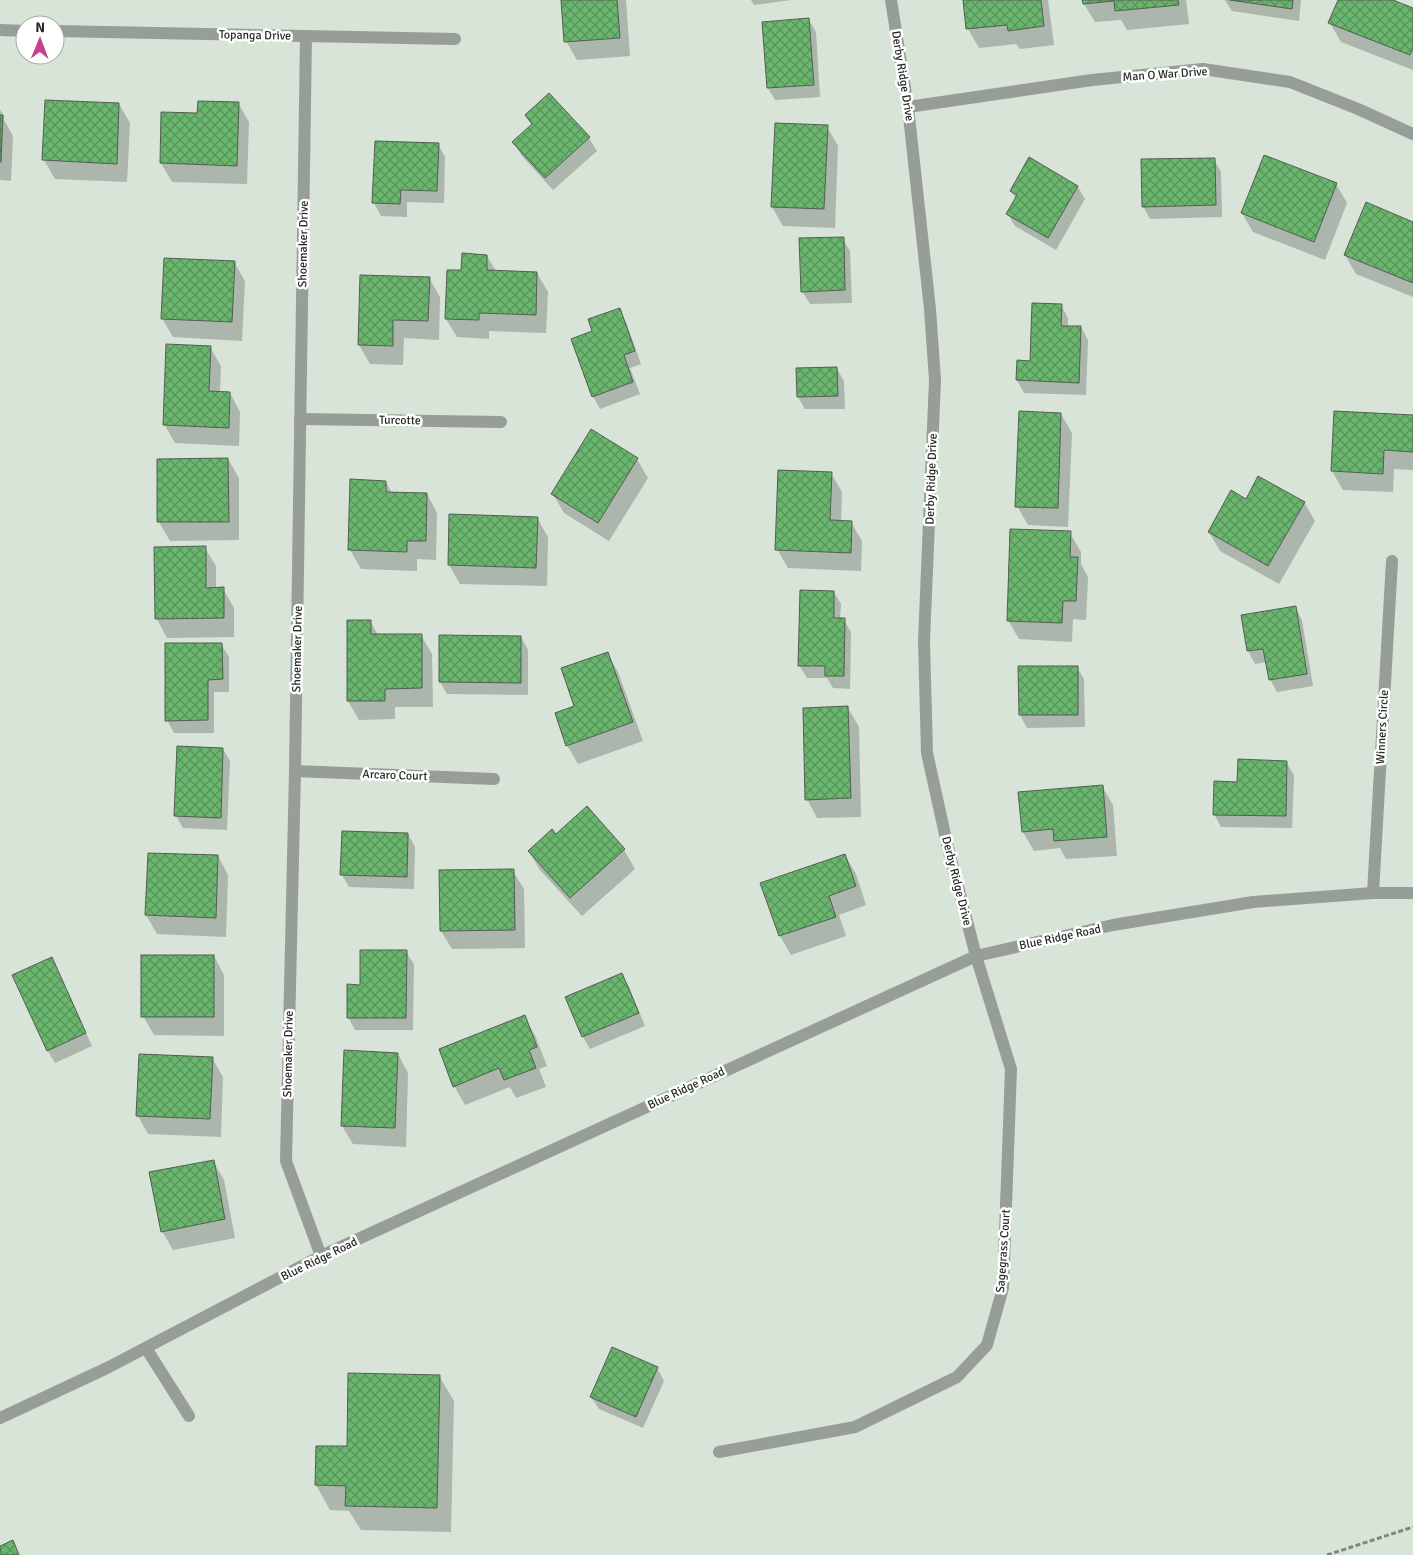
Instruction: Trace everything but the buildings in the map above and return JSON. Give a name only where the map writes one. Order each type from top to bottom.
[{"type":"street","name":"Derby Ridge Drive","points":[[891,0],[908,107],[930,309],[935,380],[924,641],[927,753],[948,848],[976,956]]},
{"type":"street","points":[[0,30],[15,31]]},
{"type":"street","name":"Topanga Drive","points":[[65,31],[455,39]]},
{"type":"street","name":"Shoemaker Drive","points":[[306,36],[295,771],[286,1161],[322,1256]]},
{"type":"street","name":"Man O War Drive","points":[[908,107],[1092,80],[1202,70],[1290,82],[1358,109],[1413,134]]},
{"type":"street","name":"Turcotte","points":[[300,419],[501,422]]},
{"type":"street","name":"Winners Circle","points":[[1373,893],[1392,560]]},
{"type":"street","name":"Arcaro Court","points":[[295,771],[494,779]]},
{"type":"street","name":"Blue Ridge Road","points":[[0,1418],[146,1348],[322,1256],[976,956],[1113,926],[1253,902],[1373,893],[1413,893]]},
{"type":"street","name":"Sagegrass Court","points":[[720,1452],[855,1427],[957,1376],[987,1345],[1003,1288],[1011,1069],[976,956]]},
{"type":"street","points":[[146,1348],[189,1416]]},
{"type":"path","points":[[1327,1555],[1413,1527]]}]
